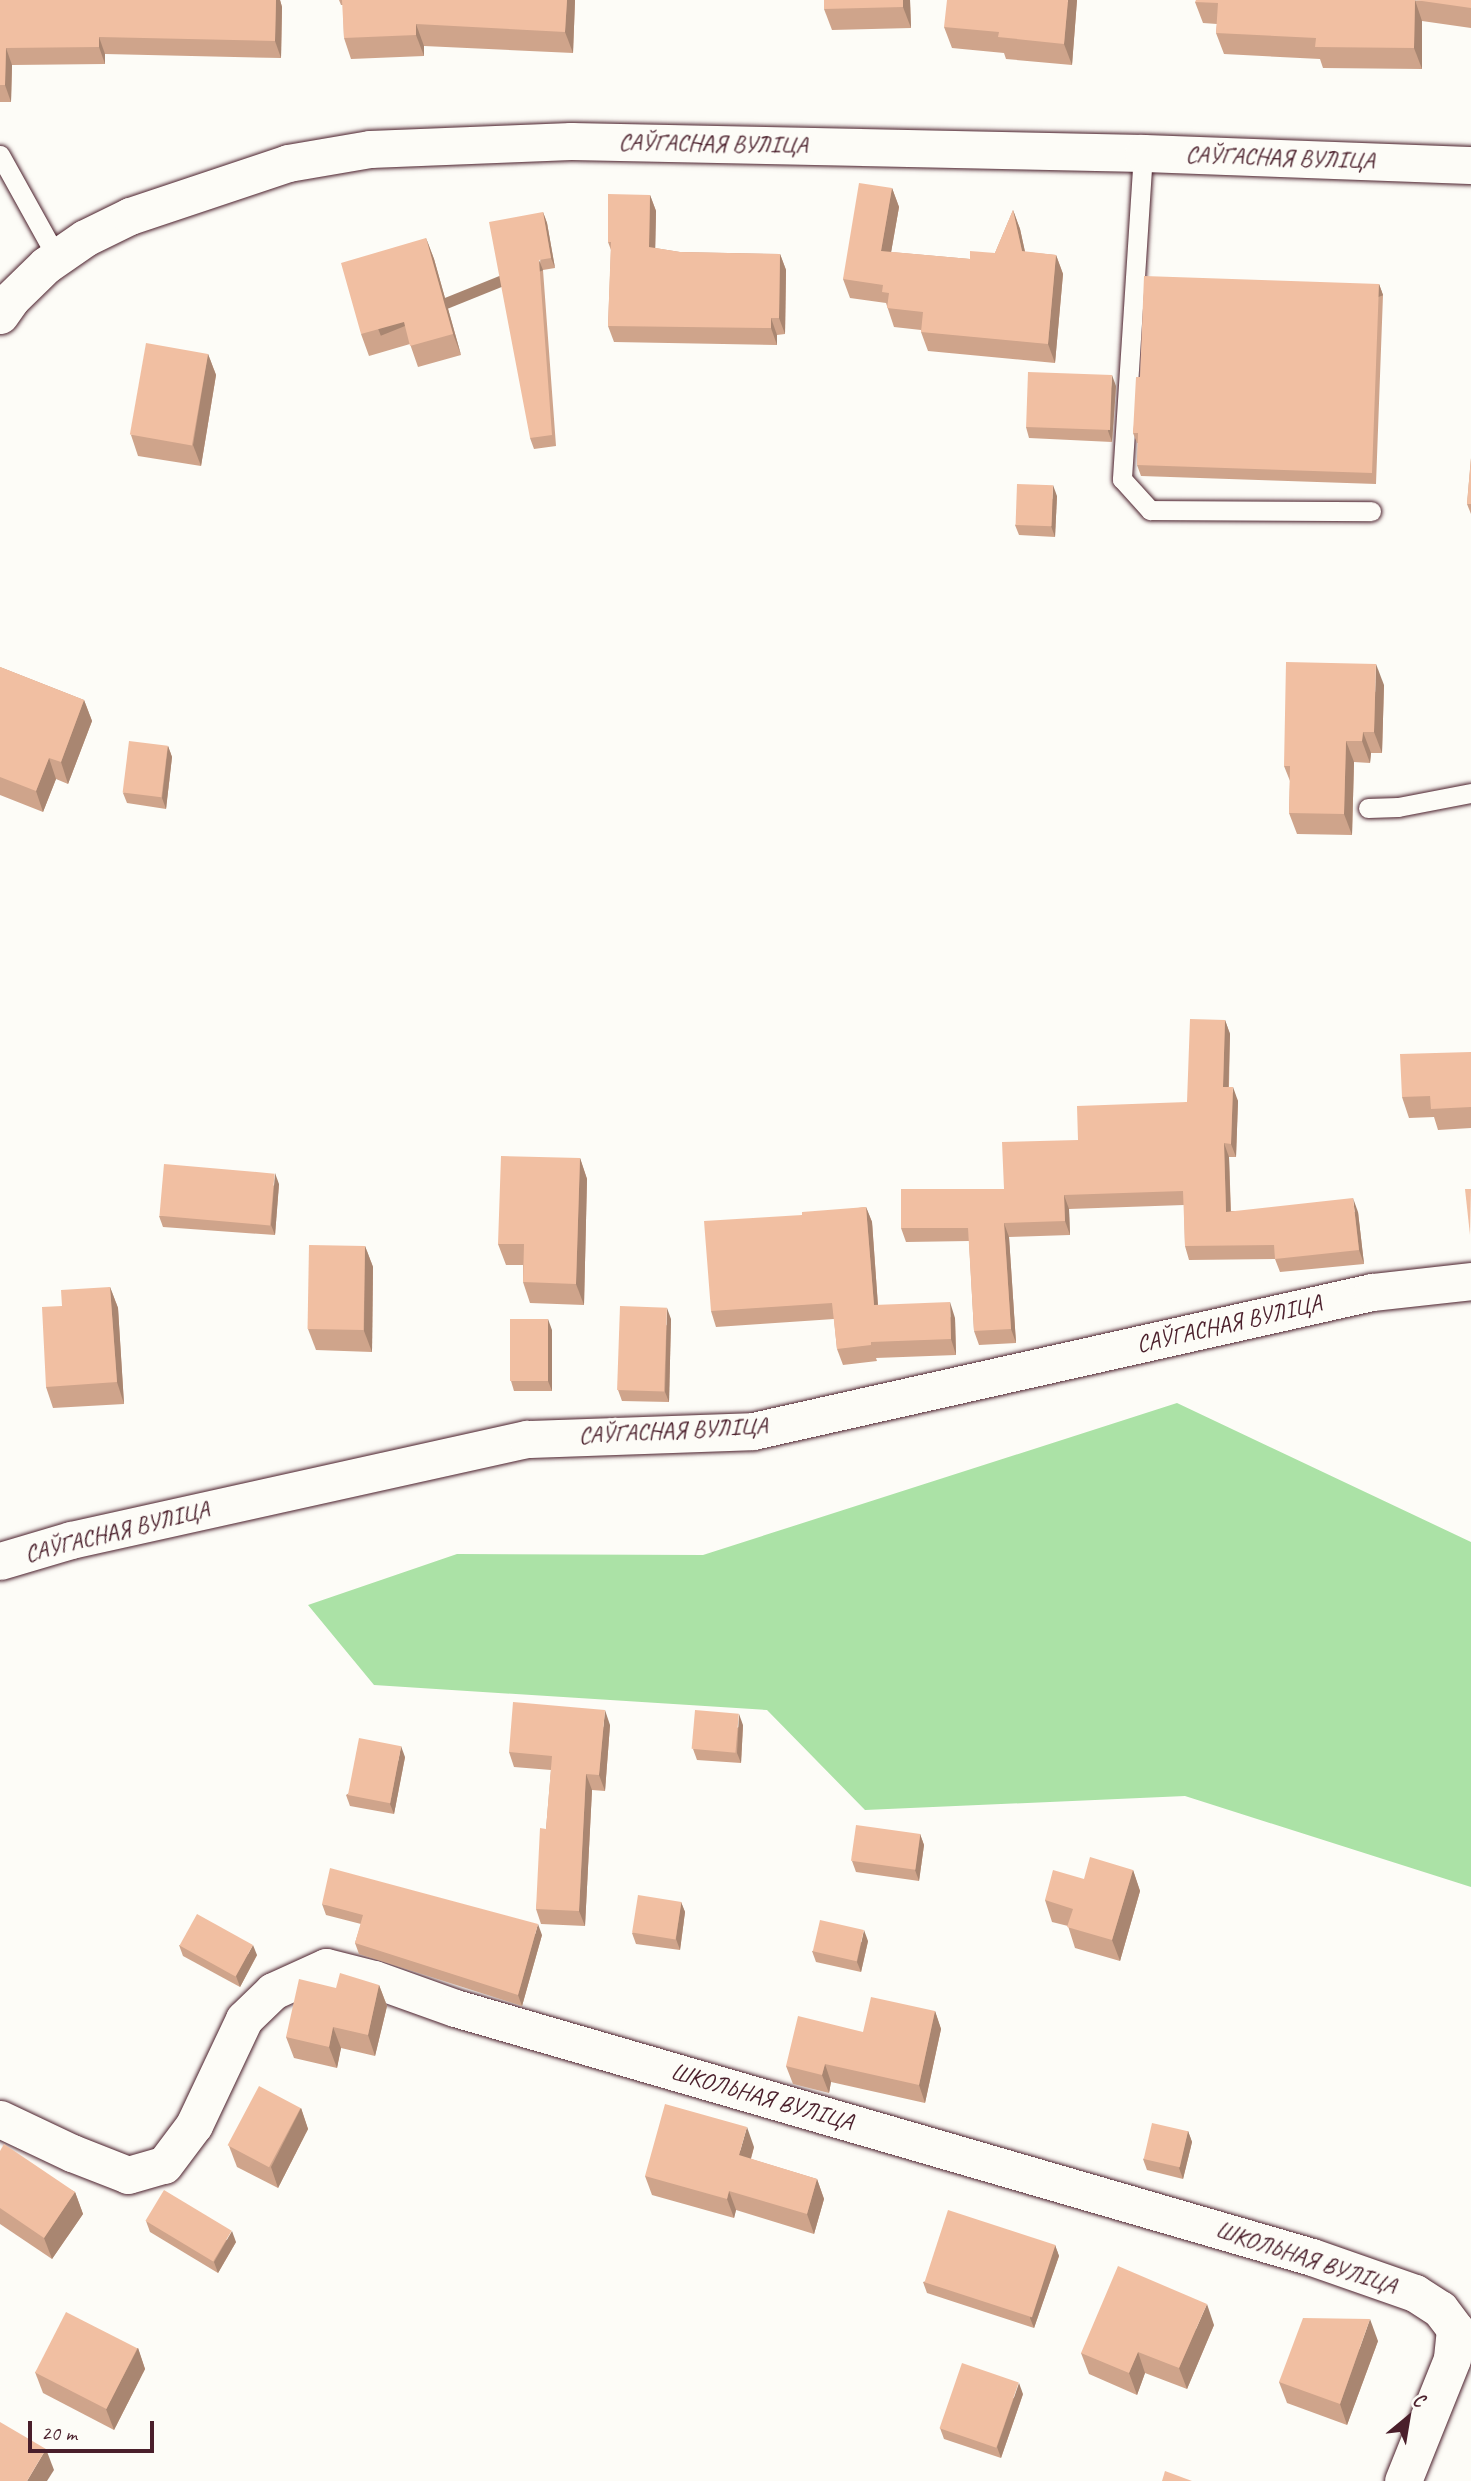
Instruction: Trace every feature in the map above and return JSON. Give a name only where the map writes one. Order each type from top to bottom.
[{"type":"street","name":"САЎГАСНАЯ ВУЛІЦА","points":[[0,315],[11,299],[57,258],[85,239],[130,216],[288,163],[370,149],[571,141],[1143,153],[1471,166]]},
{"type":"street","name":"САЎГАСНАЯ ВУЛІЦА","points":[[0,1561],[71,1540],[527,1439],[753,1431],[1372,1292],[1471,1281]]},
{"type":"street","name":"ШКОЛЬНАЯ ВУЛІЦА","points":[[0,2119],[72,2153],[128,2175],[164,2165],[194,2125],[244,2019],[273,1991],[326,1966],[374,1979],[455,2008],[1312,2257],[1415,2293],[1440,2309],[1455,2329],[1452,2359],[1403,2481]]},
{"type":"lane","points":[[1143,153],[1122,479],[1150,510],[1371,511]]},
{"type":"lane","points":[[0,155],[57,258]]},
{"type":"lane","points":[[1368,808],[1398,807],[1471,793]]},
{"type":"green space","points":[[1177,1403],[1471,1542],[1471,1887],[1185,1796],[865,1810],[767,1710],[374,1685],[308,1605],[457,1554],[703,1555]]},
{"type":"building","points":[[0,0],[276,0],[275,41],[99,37],[99,47],[6,48],[5,85],[0,85]]},
{"type":"building","points":[[342,0],[567,0],[565,32],[416,24],[416,35],[344,38]]},
{"type":"building","points":[[824,0],[903,0],[903,7],[824,9]]},
{"type":"building","points":[[947,0],[1068,0],[1064,44],[998,37],[999,32],[944,27]]},
{"type":"building","points":[[1415,0],[1414,48],[1315,47],[1316,38],[1216,33],[1218,3],[1195,2]]},
{"type":"building","points":[[1415,0],[1471,0],[1471,8]]},
{"type":"building","points":[[859,183],[892,188],[881,251],[970,259],[970,251],[995,253],[1013,210],[1022,251],[1056,255],[1048,344],[921,332],[923,312],[887,308],[889,293],[882,292],[883,285],[843,279]]},
{"type":"building","points":[[608,194],[650,195],[649,247],[680,252],[780,254],[779,318],[771,318],[771,328],[608,326],[611,242],[608,242]]},
{"type":"building","points":[[543,212],[551,258],[539,260],[552,435],[530,438],[489,222]]},
{"type":"building","points":[[426,238],[453,334],[410,346],[404,322],[361,334],[341,263]]},
{"type":"building","points":[[1144,276],[1379,284],[1372,473],[1137,465],[1138,433],[1133,433],[1136,377],[1140,377]]},
{"type":"building","points":[[146,343],[208,354],[192,446],[130,435]]},
{"type":"building","points":[[1028,372],[1112,375],[1110,430],[1026,427]]},
{"type":"building","points":[[1471,458],[1471,504],[1467,504]]},
{"type":"building","points":[[1017,484],[1053,485],[1052,526],[1016,525]]},
{"type":"building","points":[[1286,662],[1376,664],[1374,732],[1363,732],[1362,741],[1346,741],[1344,814],[1289,813],[1290,766],[1284,766]]},
{"type":"building","points":[[0,667],[84,700],[61,762],[49,758],[36,791],[0,777]]},
{"type":"building","points":[[129,741],[168,746],[161,797],[123,793]]},
{"type":"building","points":[[1190,1019],[1225,1020],[1223,1087],[1233,1087],[1231,1144],[1224,1143],[1226,1212],[1353,1198],[1359,1250],[1275,1259],[1274,1245],[1185,1246],[1183,1191],[1064,1195],[1065,1221],[1004,1223],[1011,1329],[974,1331],[968,1228],[901,1228],[901,1189],[1004,1189],[1002,1142],[1078,1140],[1077,1106],[1187,1102]]},
{"type":"building","points":[[1471,1052],[1471,1107],[1431,1109],[1430,1096],[1402,1097],[1400,1054]]},
{"type":"building","points":[[501,1156],[580,1158],[576,1284],[523,1282],[524,1244],[498,1244]]},
{"type":"building","points":[[164,1164],[275,1174],[270,1225],[159,1216]]},
{"type":"building","points":[[1465,1189],[1471,1189],[1470,1235]]},
{"type":"building","points":[[866,1207],[874,1305],[950,1302],[951,1339],[871,1342],[871,1345],[837,1349],[832,1303],[711,1311],[704,1221],[802,1215],[802,1212]]},
{"type":"building","points":[[309,1245],[365,1246],[364,1330],[308,1329]]},
{"type":"building","points":[[110,1287],[117,1382],[46,1387],[42,1307],[62,1306],[61,1290]]},
{"type":"building","points":[[620,1306],[667,1308],[664,1392],[617,1390]]},
{"type":"building","points":[[510,1319],[548,1319],[548,1381],[510,1381]]},
{"type":"building","points":[[513,1702],[605,1710],[599,1775],[586,1774],[579,1911],[536,1909],[540,1828],[546,1829],[552,1756],[509,1752]]},
{"type":"building","points":[[695,1710],[739,1714],[735,1753],[692,1749]]},
{"type":"building","points":[[359,1738],[401,1746],[390,1803],[348,1795]]},
{"type":"building","points":[[856,1825],[920,1834],[915,1870],[851,1861]]},
{"type":"building","points":[[1090,1857],[1133,1870],[1112,1940],[1067,1927],[1073,1909],[1045,1900],[1053,1870],[1084,1879]]},
{"type":"building","points":[[330,1868],[538,1924],[518,1995],[355,1943],[363,1915],[322,1904]]},
{"type":"building","points":[[638,1895],[681,1902],[676,1939],[632,1933]]},
{"type":"building","points":[[197,1914],[253,1945],[236,1977],[180,1945]]},
{"type":"building","points":[[820,1920],[864,1930],[857,1961],[813,1951]]},
{"type":"building","points":[[340,1973],[379,1985],[368,2035],[333,2027],[329,2047],[286,2037],[299,1979],[336,1988]]},
{"type":"building","points":[[871,1997],[935,2011],[919,2085],[825,2064],[822,2075],[786,2066],[798,2016],[863,2032]]},
{"type":"building","points":[[259,2086],[300,2108],[269,2167],[228,2145]]},
{"type":"building","points":[[665,2104],[747,2127],[739,2155],[817,2179],[807,2214],[729,2191],[727,2199],[645,2176]]},
{"type":"building","points":[[1152,2123],[1188,2131],[1180,2167],[1144,2159]]},
{"type":"building","points":[[4,2144],[75,2192],[44,2238],[0,2208],[0,2151]]},
{"type":"building","points":[[164,2190],[232,2231],[213,2262],[145,2221]]},
{"type":"building","points":[[948,2210],[1055,2245],[1032,2317],[925,2282]]},
{"type":"building","points":[[1118,2266],[1207,2304],[1179,2368],[1138,2352],[1129,2373],[1081,2353]]},
{"type":"building","points":[[66,2312],[137,2348],[106,2409],[35,2373]]},
{"type":"building","points":[[1303,2318],[1370,2319],[1340,2404],[1279,2382]]},
{"type":"building","points":[[962,2363],[1019,2383],[996,2448],[940,2428]]},
{"type":"building","points":[[0,2422],[46,2449],[27,2481],[0,2481]]},
{"type":"building","points":[[1165,2471],[1192,2481],[1162,2481]]}]
